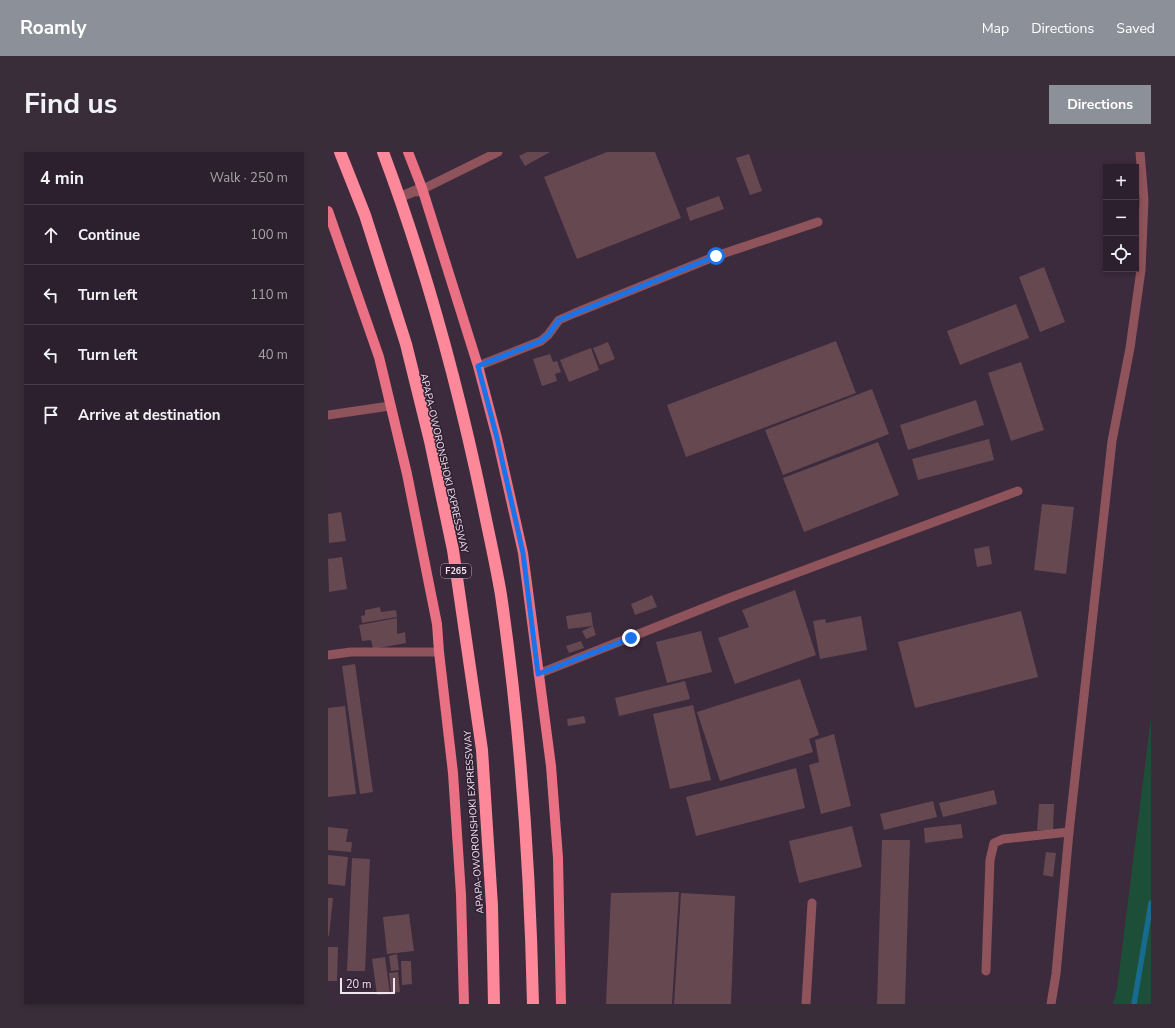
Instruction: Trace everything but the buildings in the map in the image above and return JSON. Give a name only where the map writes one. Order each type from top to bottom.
[{"type":"highway","name":"APAPA-OWORONSHOKI EXPRESSWAY","points":[[340,152],[365,215],[406,344],[430,441],[453,550],[482,750],[492,906],[494,1004]]},
{"type":"highway","points":[[382,152],[400,199],[443,334],[470,441],[501,593],[520,747],[527,830],[533,1004]]},
{"type":"main road","points":[[408,152],[422,188],[478,366],[497,438],[523,553],[551,766],[558,858],[561,1004]]},
{"type":"main road","name":"APAPA-OWORONSHOKI EXPRESSWAY","points":[[328,211],[379,357],[407,474],[437,624],[453,773],[461,895],[464,1004]]},
{"type":"street","points":[[400,199],[422,188]]},
{"type":"lane","points":[[422,188],[498,152]]},
{"type":"lane","points":[[1051,1004],[1056,974],[1069,832],[1112,442],[1130,348],[1141,270],[1144,200],[1140,152]]},
{"type":"lane","points":[[478,366],[541,341],[548,335],[559,320],[575,313],[716,256],[818,222]]},
{"type":"lane","points":[[328,415],[390,406]]},
{"type":"lane","points":[[538,674],[729,598],[1018,491]]},
{"type":"lane","points":[[328,655],[351,652],[439,652]]},
{"type":"lane","points":[[986,971],[990,860],[994,844],[1003,839],[1069,832]]},
{"type":"lane","points":[[806,1004],[812,903]]},
{"type":"green space","points":[[1151,717],[1151,1004],[1113,1004],[1117,989]]},
{"type":"waterway","points":[[1134,1004],[1151,903]]},
{"type":"route","points":[[631,638],[538,674],[523,553],[497,438],[478,366],[541,341],[548,335],[553,325],[559,320],[716,256]]}]
